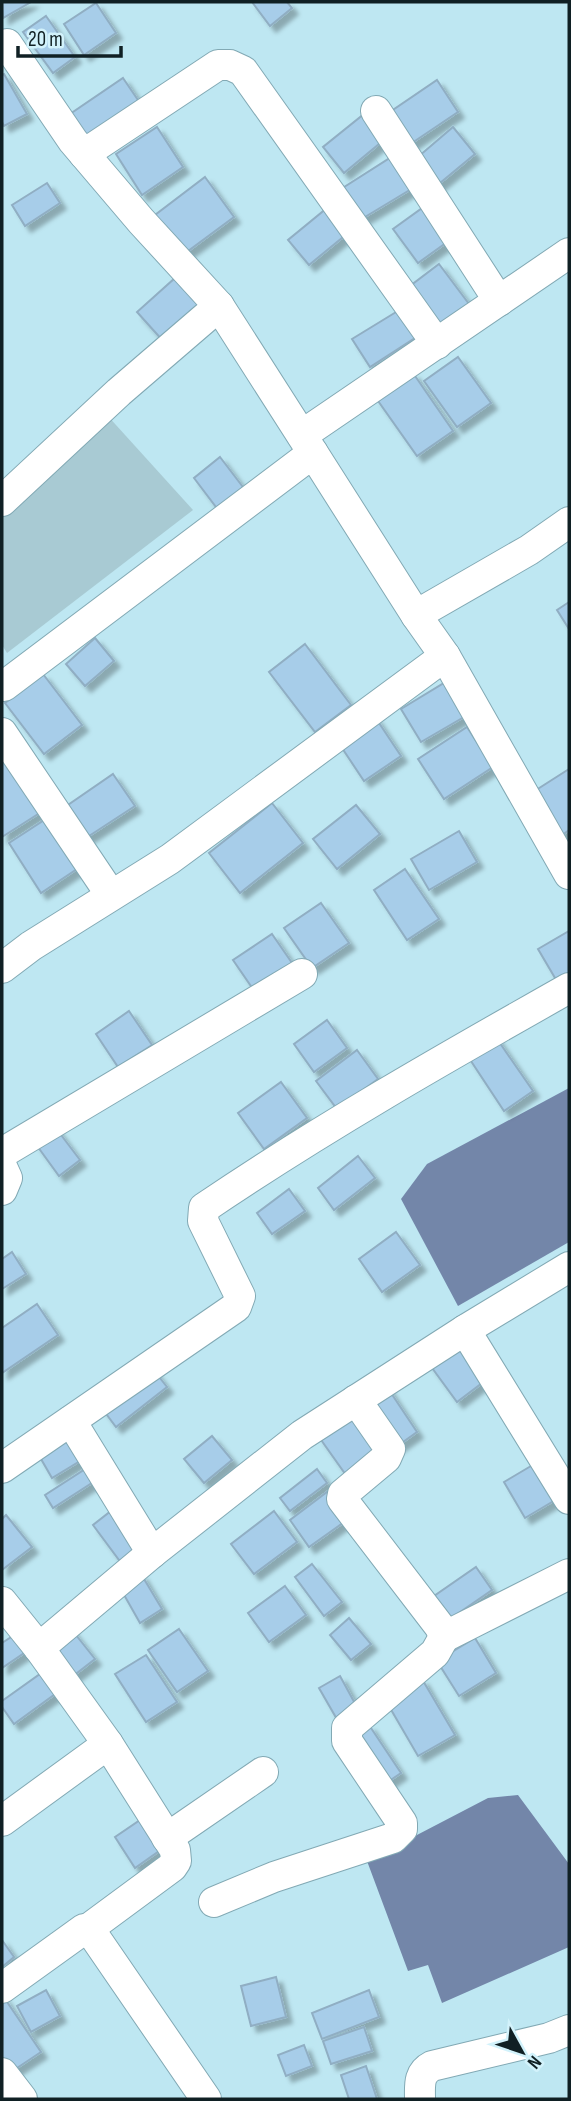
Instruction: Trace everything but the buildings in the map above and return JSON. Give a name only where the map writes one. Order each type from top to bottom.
[{"type":"street","points":[[4,43],[72,141],[219,306],[416,615],[445,656],[564,855]]},
{"type":"street","points":[[84,155],[218,65],[230,65],[243,71],[437,344]]},
{"type":"street","points":[[376,110],[499,301]]},
{"type":"street","points":[[3,686],[437,344],[569,253]]},
{"type":"street","points":[[2,501],[119,392],[219,306]]},
{"type":"street","points":[[416,615],[569,523]]},
{"type":"street","points":[[2,968],[31,946],[170,859],[445,656]]},
{"type":"street","points":[[2,733],[111,895]]},
{"type":"street","points":[[2,1153],[302,974]]},
{"type":"street","points":[[2,1468],[239,1303],[240,1296],[203,1221],[204,1208],[293,1148],[437,1062],[569,988]]},
{"type":"street","points":[[2,1167],[7,1178],[2,1190]]},
{"type":"street","points":[[39,1648],[152,1553],[302,1435],[569,1267]]},
{"type":"street","points":[[466,1330],[569,1499]]},
{"type":"street","points":[[356,1401],[390,1449],[386,1458],[344,1494],[342,1499],[440,1627],[444,1637]]},
{"type":"street","points":[[71,1421],[152,1553]]},
{"type":"street","points":[[214,1902],[274,1877],[399,1835],[402,1824],[347,1741],[347,1728],[435,1653],[444,1637],[569,1574]]},
{"type":"street","points":[[2,1988],[172,1867],[177,1857],[108,1744],[39,1648],[7,1619]]},
{"type":"street","points":[[2,1821],[108,1744]]},
{"type":"street","points":[[167,1838],[263,1772]]},
{"type":"street","points":[[88,1928],[206,2099]]},
{"type":"street","points":[[420,2099],[421,2078],[426,2069],[432,2066],[549,2038],[569,2030]]},
{"type":"street","points":[[2,2073],[22,2099]]},
{"type":"shaded area","points":[[106,414],[193,510],[7,653],[2,645],[2,517]]},
{"type":"water","points":[[569,1088],[569,1242],[458,1306],[401,1199],[427,1164]]},
{"type":"water","points":[[518,1795],[569,1864],[569,1947],[442,2003],[428,1965],[408,1971],[367,1861],[488,1798]]}]
